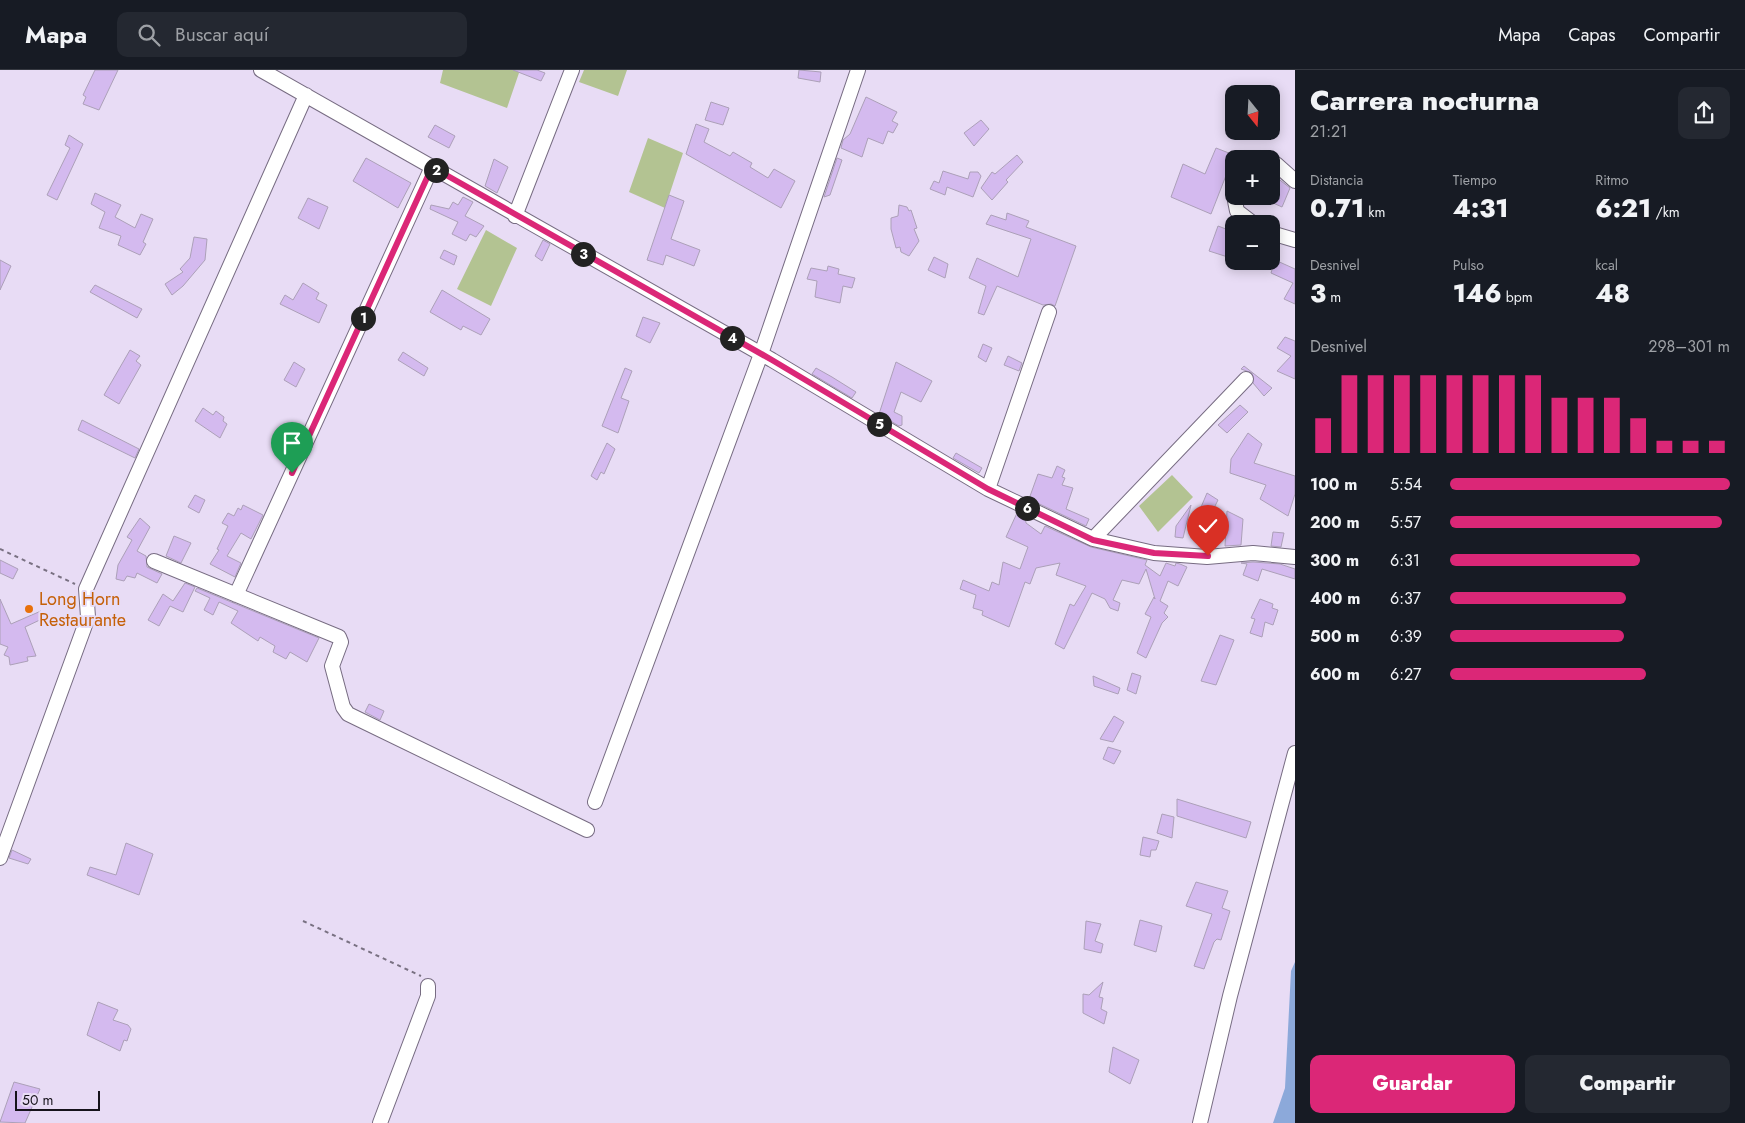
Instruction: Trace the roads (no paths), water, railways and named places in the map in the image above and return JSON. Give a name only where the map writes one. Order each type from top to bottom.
[{"type":"street","points":[[261,70],[515,216],[761,354],[988,489],[1093,540],[1154,553],[1208,556],[1253,553],[1295,557]]},
{"type":"street","points":[[515,216],[572,70]]},
{"type":"street","points":[[595,802],[761,354],[858,70]]},
{"type":"street","points":[[0,858],[88,616],[86,589],[306,95]]},
{"type":"street","points":[[236,595],[432,167]]},
{"type":"street","points":[[1280,168],[1295,181]]},
{"type":"street","points":[[1236,205],[1237,211],[1242,215]]},
{"type":"street","points":[[1280,236],[1295,240]]},
{"type":"street","points":[[988,489],[1049,312]]},
{"type":"street","points":[[1093,540],[1246,378]]},
{"type":"street","points":[[154,561],[339,637],[341,642],[332,666],[343,706],[348,714],[587,830]]},
{"type":"street","points":[[1200,1123],[1230,996],[1295,753]]},
{"type":"street","points":[[380,1123],[428,996],[428,986]]},
{"type":"water","points":[[1295,962],[1295,1123],[1273,1123],[1285,1088],[1291,971]]},
{"type":"place","name":"Long Horn Restaurante","points":[[29,609]]}]
